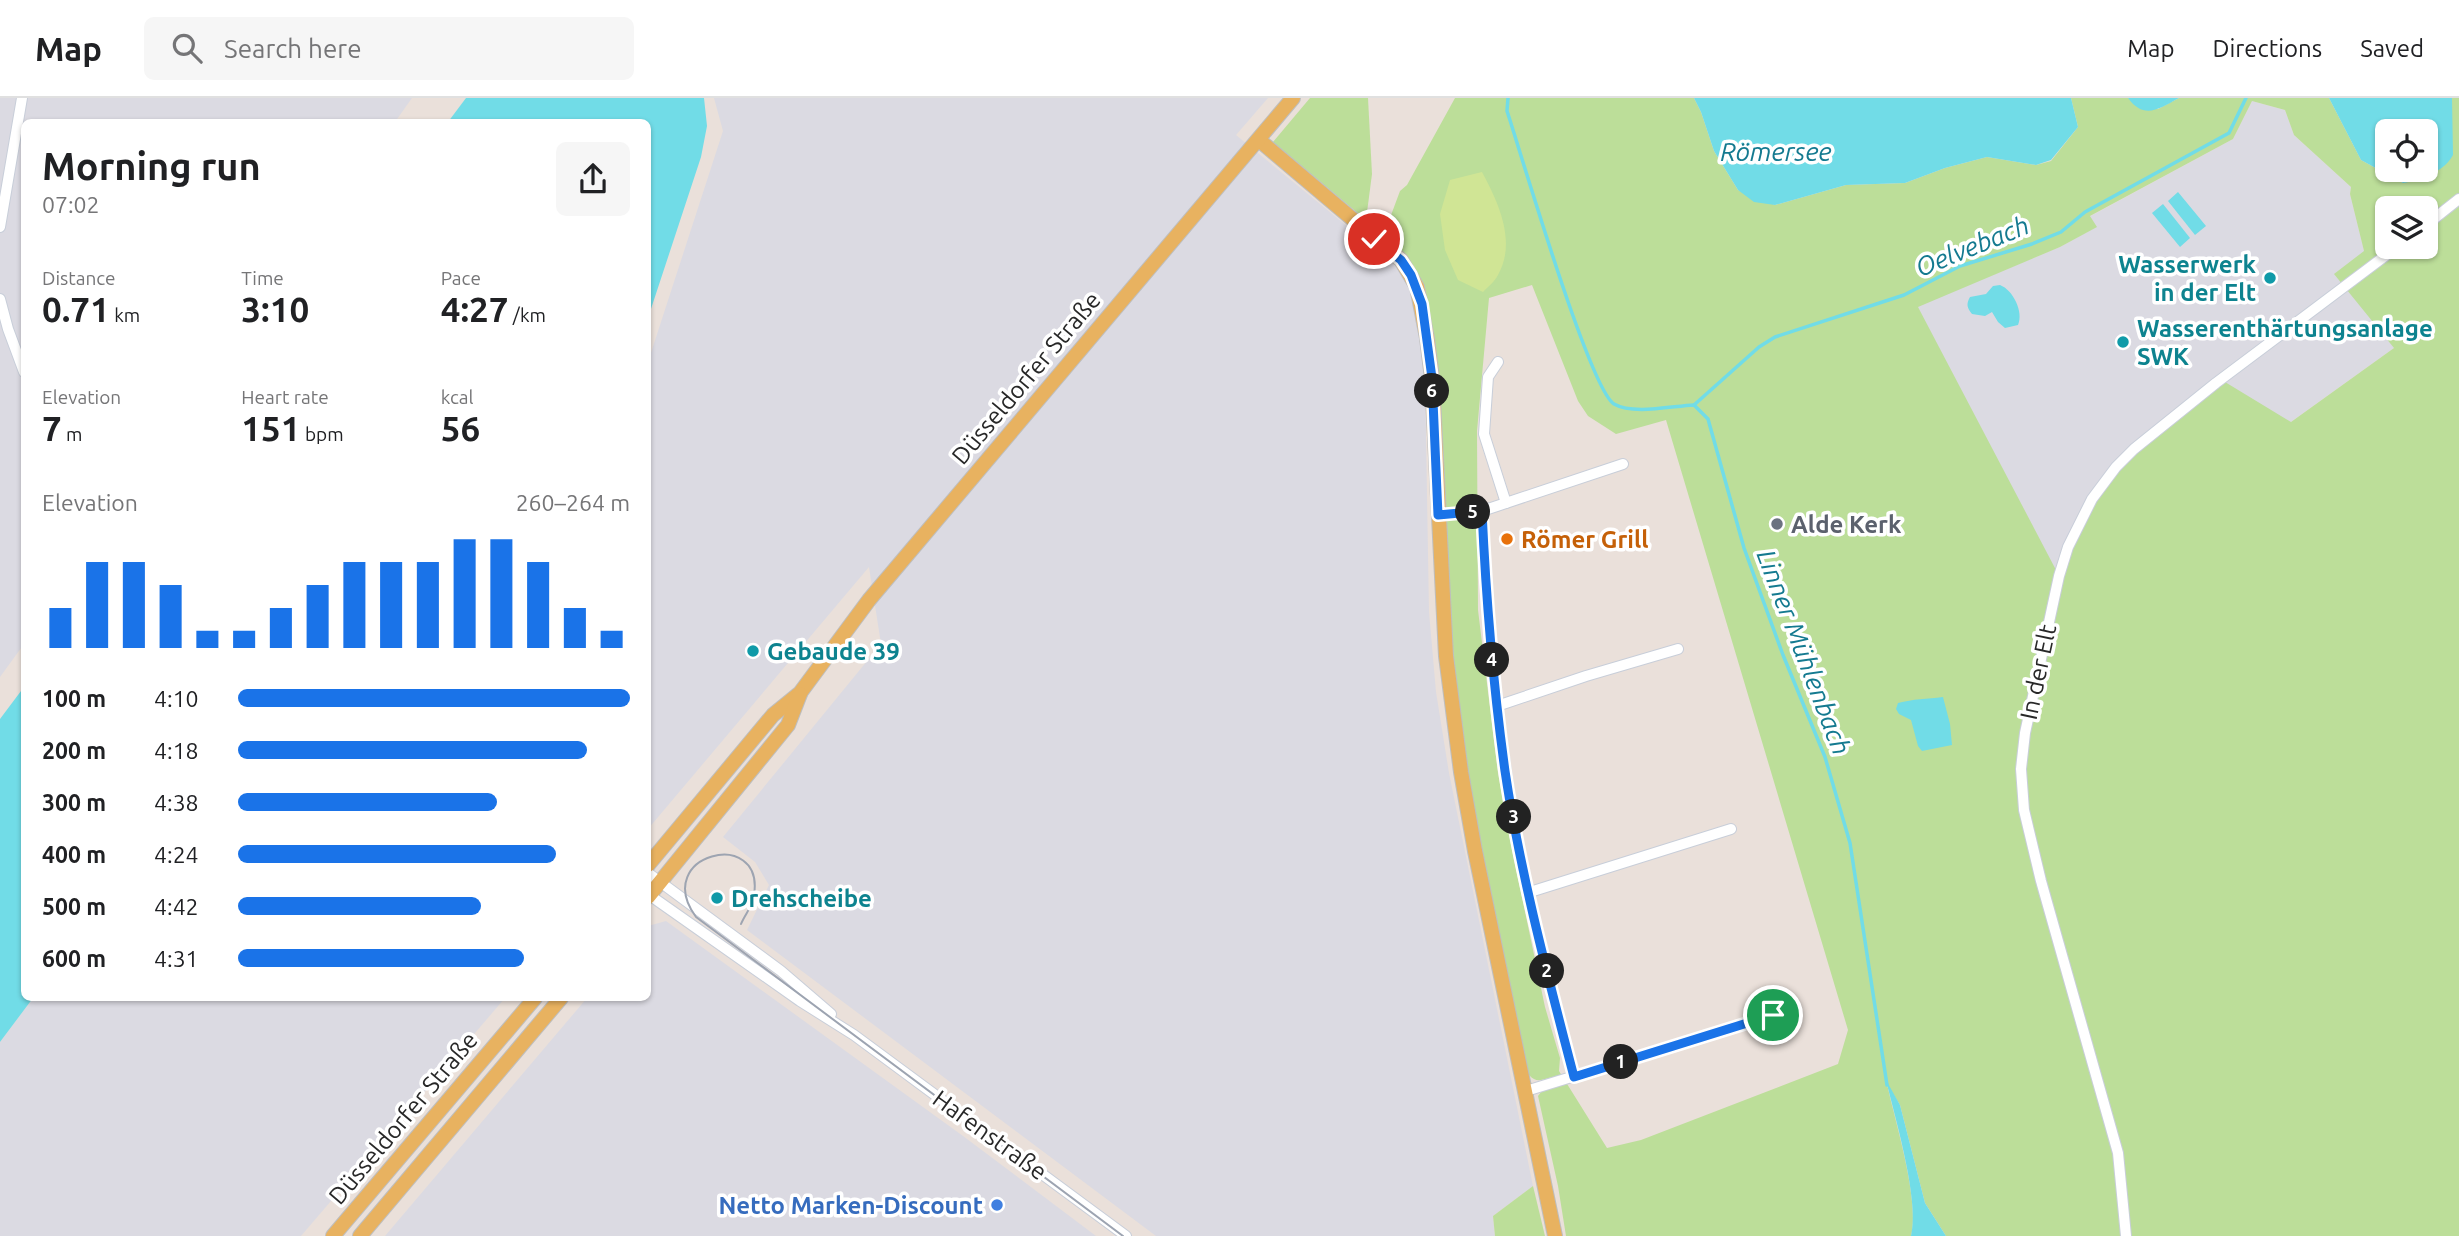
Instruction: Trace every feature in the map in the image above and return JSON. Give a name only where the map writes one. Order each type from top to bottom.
[{"type":"main road","name":"Düsseldorfer Straße","points":[[651,861],[773,715],[800,693],[869,600],[1293,98]]},
{"type":"main road","points":[[1258,140],[1401,260],[1411,275],[1422,304],[1432,378],[1446,656],[1461,772],[1555,1236]]},
{"type":"main road","name":"Düsseldorfer Straße","points":[[653,877],[788,725],[800,693]]},
{"type":"main road","name":"Düsseldorfer Straße","points":[[333,1236],[532,1001]]},
{"type":"main road","name":"Düsseldorfer Straße","points":[[360,1236],[558,1001]]},
{"type":"street","points":[[0,227],[22,98]]},
{"type":"street","points":[[2438,216],[2459,199]]},
{"type":"street","name":"In der Elt","points":[[2126,1236],[2118,1153],[2024,810],[2021,769],[2025,733],[2059,576],[2068,547],[2092,499],[2116,467],[2134,449],[2216,383],[2381,259]]},
{"type":"street","points":[[0,299],[21,364]]},
{"type":"street","points":[[1498,362],[1488,377],[1484,434],[1506,503]]},
{"type":"street","points":[[1438,515],[1482,511],[1623,464]]},
{"type":"street","points":[[1482,511],[1486,612],[1506,772],[1554,1001],[1574,1077]]},
{"type":"street","points":[[1497,706],[1678,649]]},
{"type":"street","points":[[1530,892],[1731,829]]},
{"type":"street","name":"Hafenstraße","points":[[653,877],[780,971],[854,1035]]},
{"type":"street","name":"Hafenstraße","points":[[651,897],[800,1001],[854,1035],[1126,1236]]},
{"type":"street","points":[[1526,1091],[1773,1015]]},
{"type":"shaded area","points":[[0,98],[412,98],[397,119],[21,119],[21,648],[0,677]]},
{"type":"shaded area","points":[[714,98],[1268,98],[1236,135],[1403,272],[1413,296],[1421,334],[1425,376],[1429,612],[1436,692],[1449,773],[1533,1186],[1493,1216],[1495,1236],[1156,1236],[747,930],[769,885],[755,862],[723,837],[881,644],[869,567],[651,825],[651,353],[723,131]]},
{"type":"shaded area","name":"Wasserwerk in der Elt","points":[[2252,101],[2285,110],[2294,135],[2351,187],[2350,194],[2364,251],[2394,348],[2288,424],[2056,571],[1917,306],[2060,247],[2096,227],[2089,217],[2233,139]]},
{"type":"shaded area","points":[[666,921],[1096,1236],[385,1236],[584,1001],[651,1001],[651,925]]},
{"type":"shaded area","points":[[31,1001],[502,1001],[301,1236],[0,1236],[0,1042]]},
{"type":"green space","points":[[1310,98],[1368,98],[1372,174],[1366,220],[1273,142]]},
{"type":"green space","points":[[1455,98],[1694,98],[1714,151],[1738,190],[1775,205],[1846,185],[1905,183],[1945,168],[1987,157],[2036,165],[2051,161],[2078,127],[2071,98],[2128,98],[2158,109],[2179,98],[2329,98],[2361,160],[2375,168],[2375,182],[2438,182],[2438,156],[2451,122],[2452,98],[2459,98],[2459,1236],[1946,1236],[1925,1203],[1900,1105],[1887,1084],[1909,1182],[1913,1221],[1911,1236],[1566,1236],[1538,1096],[1553,1077],[1537,1080],[1529,1075],[1486,884],[1472,808],[1458,709],[1446,589],[1423,290],[1414,266],[1384,234],[1400,191],[1407,185]],"holes":[[[2252,101],[2285,110],[2294,135],[2351,187],[2350,194],[2364,251],[2334,274],[2394,348],[2291,422],[2225,382],[2099,481],[2071,529],[2056,570],[1918,307],[2060,247],[2097,227],[2090,216],[2233,139]],[[1532,285],[1578,401],[1588,416],[1616,434],[1666,420],[1848,1030],[1838,1064],[1641,1140],[1607,1148],[1559,1071],[1560,1058],[1545,1007],[1498,773],[1478,610],[1477,431],[1489,298]]]},
{"type":"green space","points":[[1482,172],[1499,209],[1506,235],[1506,249],[1498,275],[1483,292],[1458,280],[1445,250],[1440,214],[1450,180]]},
{"type":"green space","points":[[1533,1186],[1545,1236],[1495,1236],[1493,1216]]},
{"type":"water","points":[[466,98],[704,98],[707,126],[701,157],[651,309],[651,119],[450,119]]},
{"type":"water","name":"Römersee","points":[[1694,98],[2071,98],[2078,127],[2051,160],[2036,165],[1987,157],[1945,168],[1905,183],[1846,185],[1775,205],[1754,202],[1738,190],[1714,151]]},
{"type":"water","points":[[2128,98],[2179,98],[2158,109],[2146,111],[2134,105]]},
{"type":"water","points":[[2329,98],[2452,98],[2453,155],[2444,166],[2438,171],[2438,119],[2375,119],[2375,168],[2361,160]]},
{"type":"water","points":[[2178,192],[2206,226],[2195,235],[2168,201]]},
{"type":"water","points":[[2163,204],[2190,238],[2180,247],[2152,213]]},
{"type":"water","points":[[2000,285],[2016,302],[2020,314],[2018,325],[2005,328],[1992,312],[1985,316],[1972,314],[1968,308],[1970,297],[1986,294],[1993,286]]},
{"type":"water","points":[[21,691],[21,1001],[31,1001],[0,1042],[0,719]]},
{"type":"water","points":[[1943,697],[1952,745],[1922,751],[1911,720],[1899,714],[1896,709],[1898,703]]},
{"type":"water","points":[[1886,1080],[1900,1105],[1925,1203],[1946,1236],[1911,1236],[1913,1221],[1909,1181]]},
{"type":"waterway","name":"Linner Mühlenbach","points":[[1508,98],[1507,111],[1556,267],[1603,389],[1614,404],[1622,407],[1642,409],[1694,405],[1708,419],[1744,548],[1783,655],[1825,757],[1850,843],[1887,1085]]},
{"type":"waterway","name":"Oelvebach","points":[[1694,405],[1759,347],[1775,337],[1904,295],[1960,266],[2032,244],[2061,232],[2085,212],[2229,133],[2246,98]]},
{"type":"tram line","points":[[741,924],[754,895],[753,874],[743,860],[728,855],[712,856],[697,864],[687,877],[686,895],[696,917],[1123,1236]]},
{"type":"place","name":"Wasserwerk in der Elt","points":[[2270,278]]},
{"type":"place","name":"Wasserenthärtungsanlage SWK","points":[[2123,342]]},
{"type":"place","name":"Alde Kerk","points":[[1777,524]]},
{"type":"place","name":"Römer Grill","points":[[1507,539]]},
{"type":"place","name":"Gebaude 39","points":[[753,651]]},
{"type":"place","name":"Drehscheibe","points":[[717,898]]},
{"type":"place","name":"Netto Marken-Discount","points":[[997,1205]]},
{"type":"route","points":[[1374,239],[1401,260],[1417,287],[1422,304],[1432,378],[1438,515],[1482,511],[1486,612],[1506,772],[1554,1001],[1574,1077],[1773,1015]]}]
